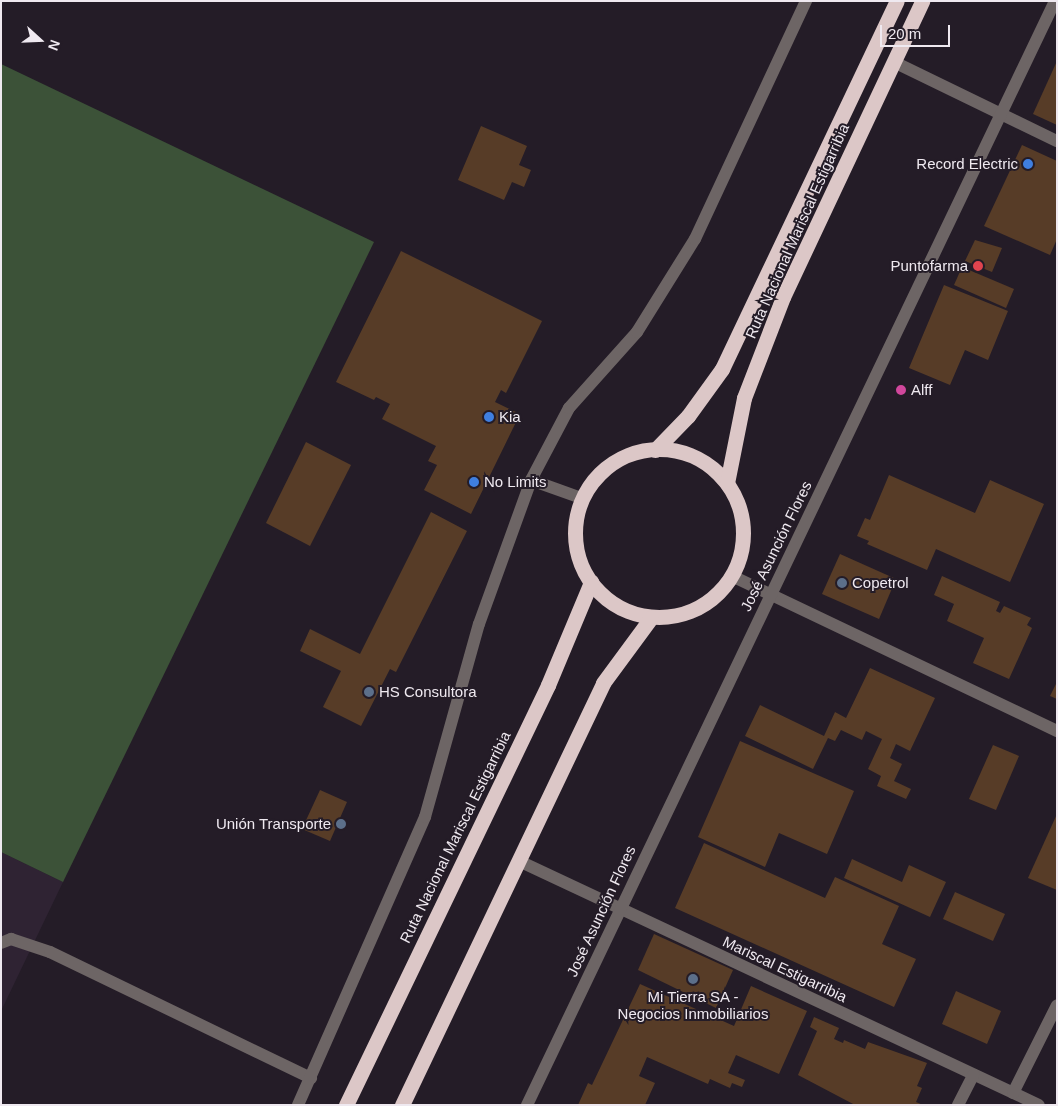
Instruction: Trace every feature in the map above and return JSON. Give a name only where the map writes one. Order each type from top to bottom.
[{"type":"highway","name":"Ruta Nacional Mariscal Estigarribia","points":[[655,450],[688,416],[722,369],[897,1]]},
{"type":"highway","name":"Ruta Nacional Mariscal Estigarribia","points":[[727,482],[744,398],[783,297],[922,1]]},
{"type":"highway","points":[[655,450],[695,456],[727,482],[736,497],[743,524],[742,550],[732,576],[717,595],[698,609],[675,617],[650,618],[615,607],[591,582],[578,562],[574,541],[575,519],[581,498],[594,478],[610,463],[631,452],[655,450]]},
{"type":"highway","name":"Ruta Nacional Mariscal Estigarribia","points":[[346,1105],[548,685],[591,582]]},
{"type":"highway","points":[[402,1105],[603,683],[650,618]]},
{"type":"street","points":[[298,1105],[425,817],[479,624],[531,480],[569,408],[637,332],[695,239],[806,1]]},
{"type":"street","name":"José Asunción Flores","points":[[527,1105],[1055,1]]},
{"type":"street","points":[[894,62],[1057,142]]},
{"type":"street","points":[[531,480],[581,498]]},
{"type":"street","points":[[732,576],[1057,731]]},
{"type":"street","name":"Mariscal Estigarribia","points":[[519,861],[619,910],[1038,1105]]},
{"type":"street","points":[[1,943],[11,939],[50,952],[311,1078]]},
{"type":"street","points":[[1014,1093],[1057,1005]]},
{"type":"street","points":[[958,1105],[973,1074]]},
{"type":"shaded area","points":[[1,852],[63,882],[1,1011]]},
{"type":"green space","points":[[1,64],[374,242],[63,882],[1,852]]},
{"type":"building","points":[[1057,61],[1057,125],[1033,114]]},
{"type":"building","points":[[481,126],[527,146],[519,165],[531,170],[524,187],[512,182],[504,200],[458,180]]},
{"type":"building","points":[[1022,145],[1057,161],[1057,239],[1050,255],[984,226]]},
{"type":"building","points":[[975,240],[1002,248],[992,272],[965,261]]},
{"type":"building","points":[[401,251],[542,321],[506,393],[501,390],[495,402],[520,414],[471,514],[424,490],[437,465],[428,461],[436,446],[382,419],[390,404],[376,397],[374,400],[336,382]]},
{"type":"building","points":[[962,267],[1014,289],[1006,308],[954,285]]},
{"type":"building","points":[[944,285],[1008,311],[988,360],[965,350],[950,385],[909,368]]},
{"type":"building","points":[[306,442],[351,465],[310,546],[266,523]]},
{"type":"building","points":[[889,475],[975,513],[990,480],[1044,504],[1010,582],[936,549],[927,570],[867,544],[869,541],[857,536],[865,518],[870,520]]},
{"type":"building","points":[[431,512],[467,531],[396,672],[390,669],[361,726],[323,707],[341,671],[300,651],[310,629],[360,654]]},
{"type":"building","points":[[840,554],[896,579],[879,619],[822,594]]},
{"type":"building","points":[[942,576],[1000,602],[996,611],[1000,613],[1004,606],[1031,618],[1027,625],[1032,628],[1009,679],[973,663],[984,638],[947,621],[954,604],[934,595]]},
{"type":"building","points":[[870,668],[935,698],[910,751],[896,744],[890,758],[902,764],[894,781],[911,789],[906,799],[877,786],[881,776],[868,769],[882,739],[866,731],[862,740],[841,730],[835,741],[828,738],[813,769],[745,736],[760,705],[824,736],[835,712],[846,718]]},
{"type":"building","points":[[1057,682],[1057,699],[1050,696]]},
{"type":"building","points":[[740,741],[854,791],[827,854],[779,833],[765,867],[698,837]]},
{"type":"building","points":[[993,745],[1019,756],[996,810],[969,799]]},
{"type":"building","points":[[320,790],[347,802],[330,841],[302,829]]},
{"type":"building","points":[[1057,814],[1057,890],[1028,878]]},
{"type":"building","points":[[704,843],[825,898],[835,877],[899,906],[882,944],[916,959],[894,1007],[675,908]]},
{"type":"building","points":[[852,859],[902,882],[909,865],[946,882],[930,917],[844,878]]},
{"type":"building","points":[[955,892],[1005,914],[993,941],[943,919]]},
{"type":"building","name":"Mi Tierra SA - Negocios Inmobiliarios","points":[[654,934],[733,970],[716,1008],[638,970]]},
{"type":"building","points":[[640,984],[734,1026],[751,986],[807,1011],[779,1074],[736,1055],[728,1073],[745,1080],[742,1087],[732,1083],[730,1088],[710,1079],[708,1084],[647,1057],[639,1076],[655,1083],[645,1105],[578,1105],[588,1083],[592,1085]]},
{"type":"building","points":[[956,991],[1001,1011],[987,1044],[942,1024]]},
{"type":"building","points":[[814,1017],[839,1028],[834,1039],[843,1043],[844,1040],[865,1049],[868,1042],[927,1063],[917,1086],[922,1088],[916,1102],[923,1105],[855,1105],[798,1075],[817,1031],[810,1027]]},
{"type":"place","name":"Record Electric","points":[[1028,164]]},
{"type":"place","name":"Puntofarma","points":[[978,266]]},
{"type":"place","name":"Alff","points":[[901,390]]},
{"type":"place","name":"Kia","points":[[489,417]]},
{"type":"place","name":"No Limits","points":[[474,482]]},
{"type":"place","name":"Copetrol","points":[[842,583]]},
{"type":"place","name":"HS Consultora","points":[[369,692]]},
{"type":"place","name":"Unión Transporte","points":[[341,824]]},
{"type":"place","name":"Mi Tierra SA - Negocios Inmobiliarios","points":[[693,979]]}]
